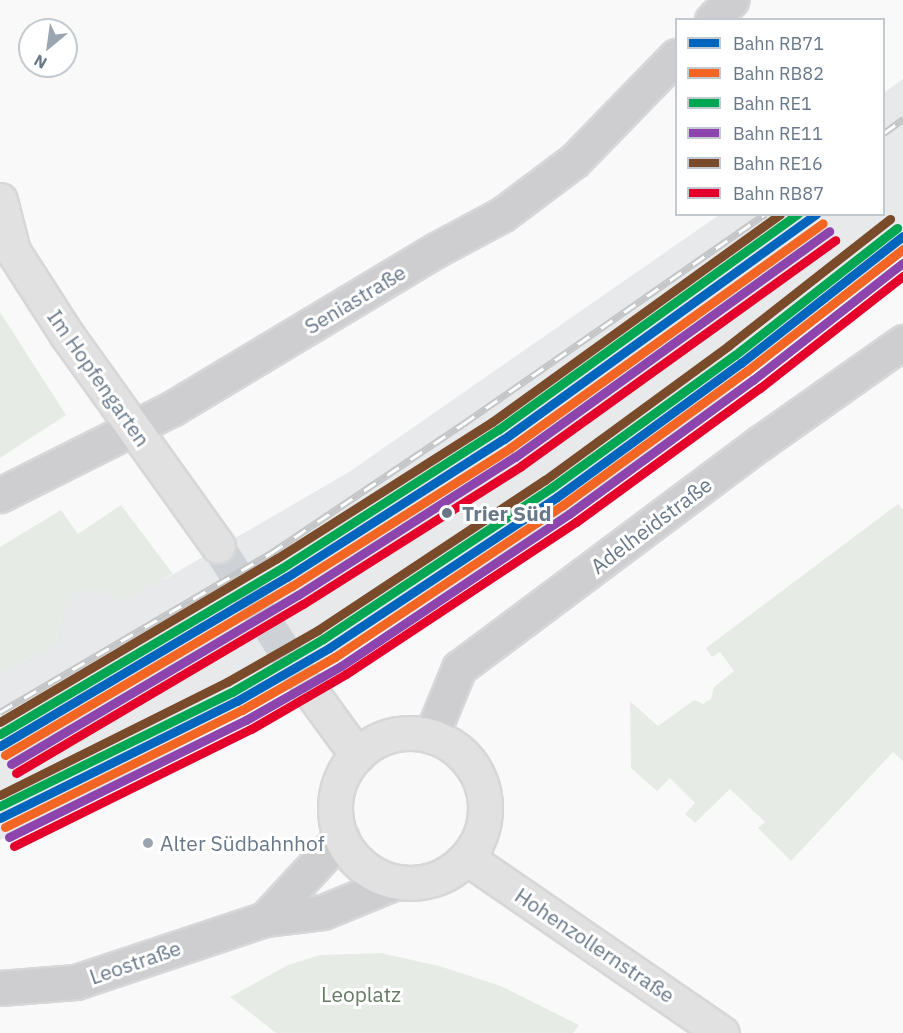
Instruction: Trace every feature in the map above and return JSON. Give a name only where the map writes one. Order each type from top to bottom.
[{"type":"street","points":[[714,18],[731,0]]},
{"type":"street","name":"Seniastraße","points":[[0,495],[172,408],[436,250],[503,214],[575,160],[675,57]]},
{"type":"street","name":"Im Hopfengarten","points":[[0,200],[13,251],[67,335],[218,546]]},
{"type":"street","name":"Adelheidstraße","points":[[431,736],[459,668],[760,443],[903,342]]},
{"type":"street","points":[[309,689],[357,755]]},
{"type":"street","points":[[412,733],[431,736],[454,747],[472,764],[483,788],[486,812],[480,837],[467,858],[447,874],[422,883],[396,882],[373,873],[354,858],[341,837],[335,816],[337,793],[344,772],[357,755],[374,742],[392,735],[412,733]]},
{"type":"street","name":"Leostraße","points":[[265,919],[341,837]]},
{"type":"street","name":"Hohenzollernstraße","points":[[467,858],[722,1033]]},
{"type":"street","name":"Leostraße","points":[[0,988],[76,982],[265,919],[323,912],[396,882]]},
{"type":"shaded area","points":[[903,79],[903,253],[720,399],[546,526],[341,659],[82,801],[0,840],[0,674],[56,643],[59,623],[71,593],[165,579],[349,472],[718,216],[885,216],[885,92]]},
{"type":"green space","points":[[0,312],[66,415],[0,458]]},
{"type":"green space","points":[[898,504],[903,509],[903,761],[893,752],[791,861],[758,828],[765,822],[730,789],[695,823],[685,814],[695,803],[670,778],[657,791],[631,768],[630,701],[658,726],[694,700],[703,704],[711,699],[714,687],[734,671],[720,652],[712,657],[706,648]]},
{"type":"green space","points":[[121,505],[173,574],[123,601],[101,590],[71,593],[59,623],[56,643],[0,674],[0,547],[61,510],[78,534]]},
{"type":"green space","name":"Leoplatz","points":[[381,953],[439,966],[501,986],[579,1025],[573,1033],[276,1033],[230,997],[288,965],[320,955]]},
{"type":"tunnel","points":[[218,546],[309,689]]},
{"type":"railway","points":[[885,132],[903,119]]},
{"type":"railway","points":[[0,712],[271,553],[463,424],[762,216]]},
{"type":"rail line","name":"RE16","points":[[0,722],[276,559],[492,422],[777,216]]},
{"type":"rail line","name":"RE1","points":[[0,734],[282,568],[498,430],[795,216]]},
{"type":"rail line","name":"RB71","points":[[0,746],[287,577],[504,439],[813,216]]},
{"type":"rail line","name":"RE16","points":[[0,795],[227,682],[318,630],[545,480],[728,346],[890,219]]},
{"type":"rail line","name":"RB82","points":[[5,755],[292,586],[510,448],[823,223]]},
{"type":"rail line","name":"RE1","points":[[0,806],[232,692],[323,639],[551,488],[735,355],[897,228]]},
{"type":"rail line","name":"RE11","points":[[11,764],[298,595],[515,457],[829,231]]},
{"type":"rail line","name":"RB71","points":[[0,818],[237,701],[329,648],[557,497],[741,363],[903,236]]},
{"type":"rail line","name":"RB87","points":[[16,773],[303,604],[521,466],[835,240]]},
{"type":"rail line","name":"RB82","points":[[5,827],[242,710],[335,657],[563,505],[747,371],[903,249]]},
{"type":"rail line","name":"RE11","points":[[9,837],[246,720],[341,666],[569,514],[753,380],[903,263]]},
{"type":"rail line","name":"RB87","points":[[14,846],[251,729],[346,674],[576,522],[760,388],[903,276]]},
{"type":"place","name":"Trier Süd","points":[[447,513]]},
{"type":"place","name":"Alter Südbahnhof","points":[[148,843]]}]
